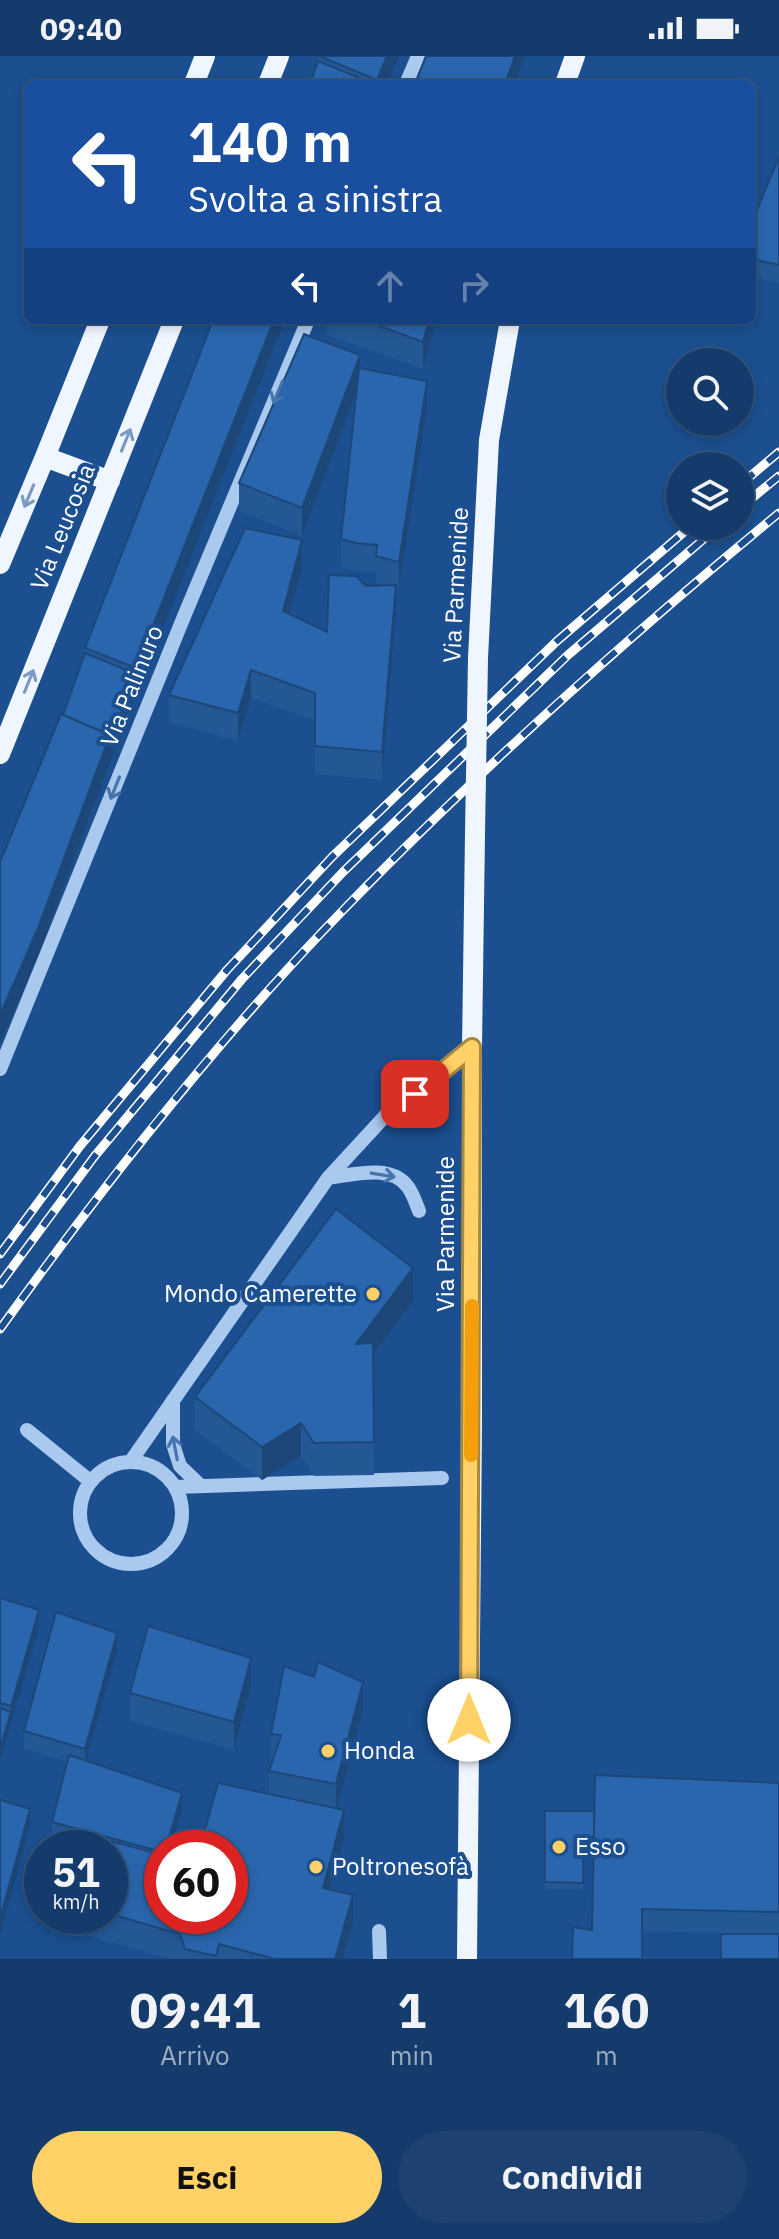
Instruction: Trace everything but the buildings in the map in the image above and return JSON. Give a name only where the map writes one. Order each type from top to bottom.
[{"type":"main road","points":[[196,80],[205,56]]},
{"type":"main road","points":[[270,80],[279,56]]},
{"type":"main road","points":[[566,80],[575,56]]},
{"type":"main road","name":"Via Leucosia","points":[[0,564],[98,324]]},
{"type":"main road","name":"Via Leucosia","points":[[0,754],[172,324]]},
{"type":"main road","name":"Via Parmenide","points":[[467,1959],[472,1047],[478,658],[489,440],[509,324]]},
{"type":"main road","points":[[45,457],[110,481]]},
{"type":"street","points":[[408,80],[418,56]]},
{"type":"street","name":"Via Palinuro","points":[[0,1069],[306,324]]},
{"type":"street","points":[[131,1461],[328,1178],[398,1102],[415,1094],[472,1047]]},
{"type":"street","points":[[328,1178],[374,1172],[396,1176],[407,1186],[419,1211]]},
{"type":"street","points":[[173,1400],[173,1444],[180,1466],[201,1486]]},
{"type":"street","points":[[27,1430],[90,1481]]},
{"type":"street","points":[[131,1461],[151,1465],[165,1474],[176,1487],[182,1503],[182,1520],[177,1537],[167,1551],[152,1560],[135,1564],[118,1563],[102,1556],[81,1529],[79,1512],[82,1495],[102,1469],[118,1462],[131,1461]]},
{"type":"street","points":[[176,1487],[442,1478]]},
{"type":"street","points":[[379,1931],[380,1959]]},
{"type":"railway","points":[[754,473],[779,452]]},
{"type":"railway","points":[[754,497],[779,476]]},
{"type":"railway","points":[[0,1329],[155,1124],[238,1025],[324,930],[488,767],[661,612],[779,513]]},
{"type":"railway","points":[[0,1254],[80,1146],[227,970],[332,857],[557,641],[675,540]]},
{"type":"railway","points":[[0,1284],[94,1157],[242,979],[343,872],[568,655],[703,540]]},
{"type":"slow traffic","points":[[471,1455],[472,1306]]},
{"type":"place","name":"Mondo Camerette","points":[[373,1294]]},
{"type":"place","name":"Honda","points":[[328,1751]]},
{"type":"place","name":"Esso","points":[[559,1847]]},
{"type":"place","name":"Poltronesofà","points":[[316,1867]]},
{"type":"route","points":[[415,1094],[472,1047],[469,1720]]}]
